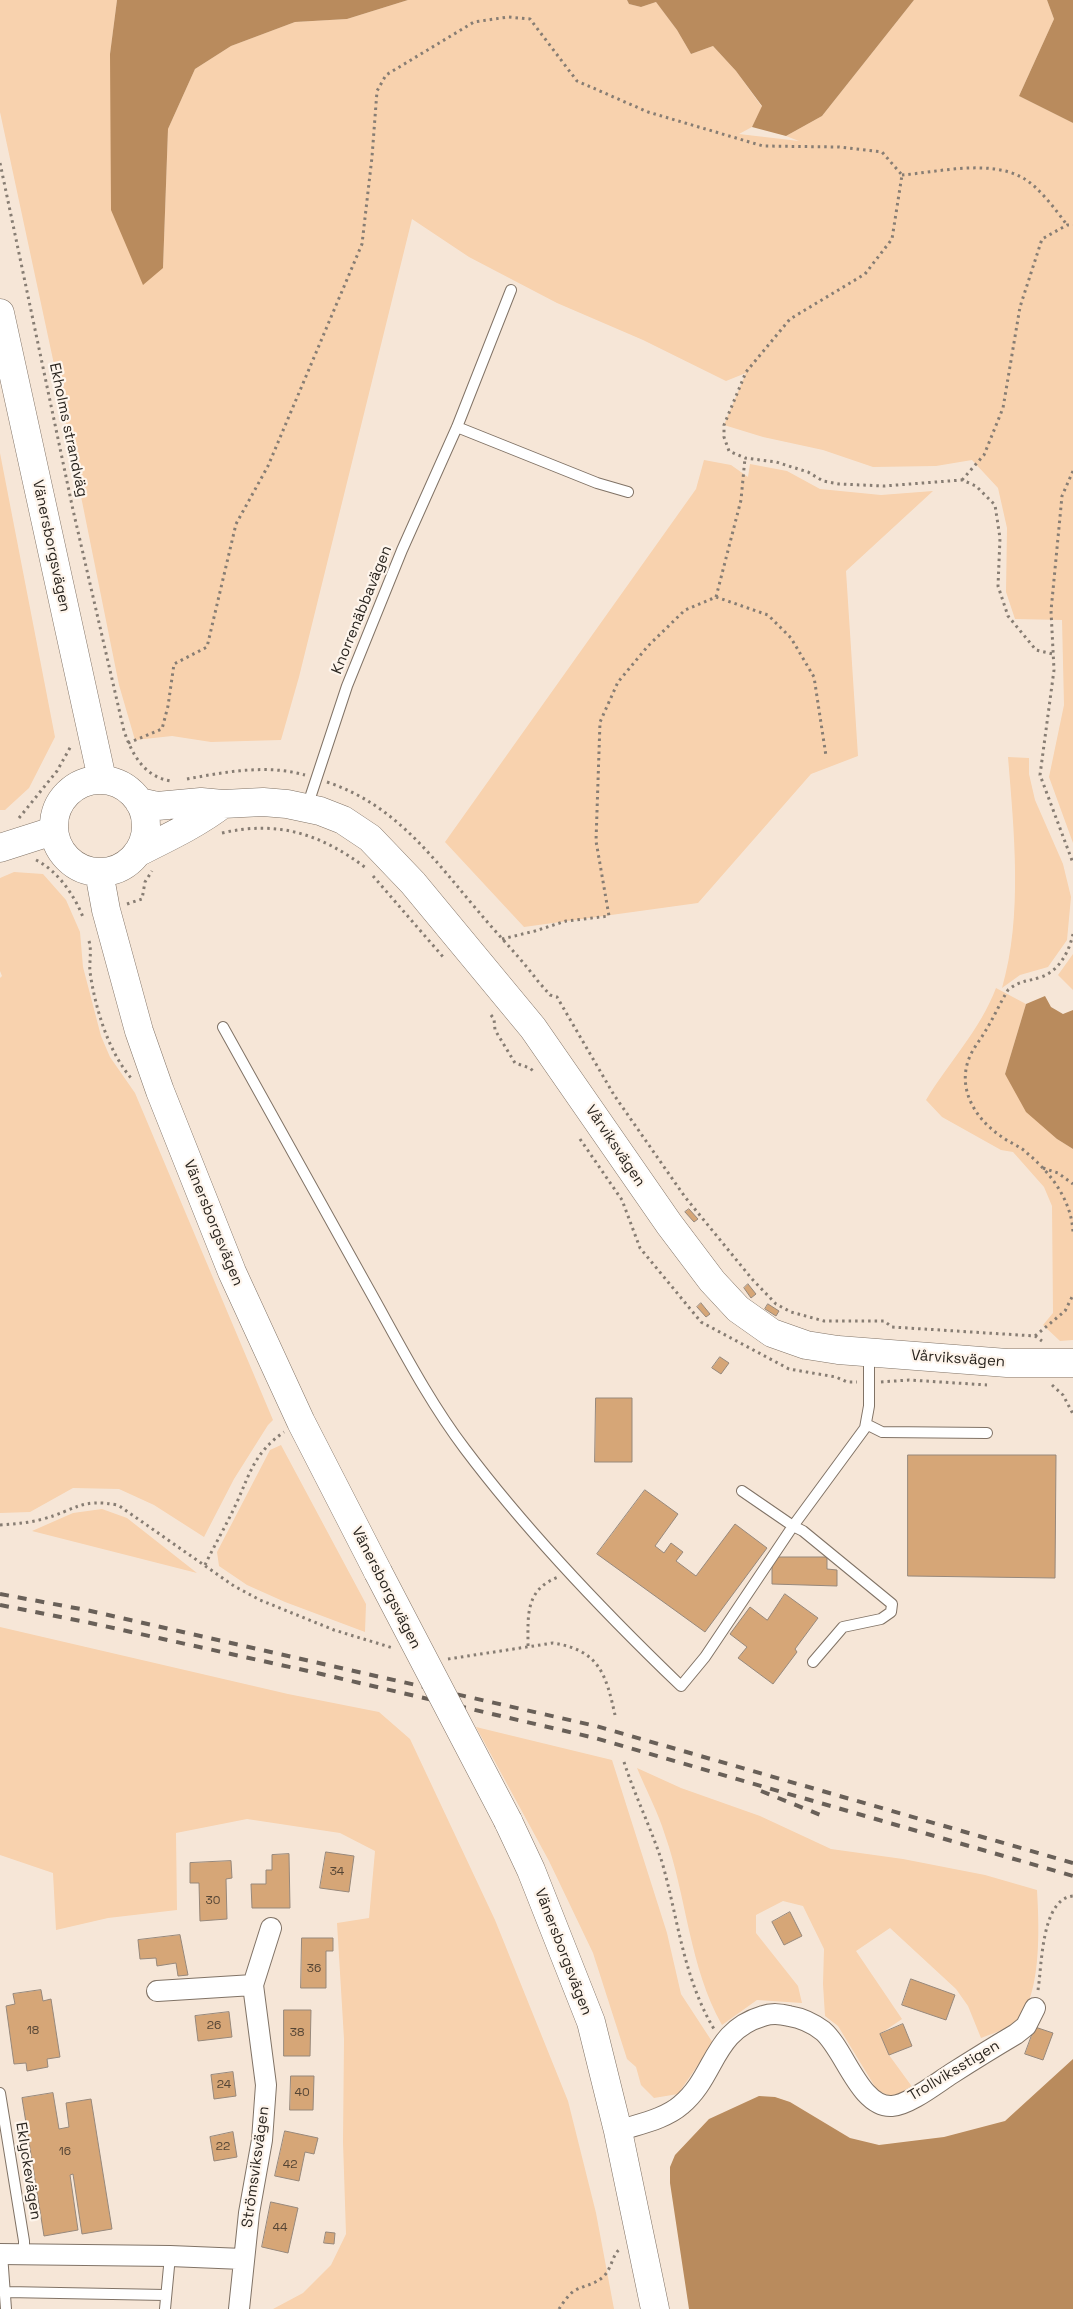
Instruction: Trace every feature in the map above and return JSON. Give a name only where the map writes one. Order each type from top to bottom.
[{"type":"main road","name":"Vänersborgsvägen","points":[[0,313],[102,779]]},
{"type":"main road","points":[[147,860],[142,845],[146,826],[145,816],[140,802],[124,786],[102,779],[84,782],[63,797],[55,813],[53,831],[58,847],[68,860],[82,869],[99,872],[147,860],[185,827],[205,818],[223,804]]},
{"type":"main road","name":"Vårviksvägen","points":[[140,802],[157,806],[201,802],[223,804],[263,802],[306,808],[344,820],[370,838],[413,883],[533,1028],[668,1224],[712,1281],[738,1309],[772,1333],[806,1345],[869,1353],[1007,1363],[1073,1363]]},
{"type":"main road","points":[[0,848],[53,831]]},
{"type":"main road","name":"Vänersborgsvägen","points":[[99,872],[95,913],[160,1091],[232,1272],[301,1422],[508,1821],[531,1870],[591,2022],[618,2131],[655,2309]]},
{"type":"street","name":"Strömsviksvägen","points":[[240,2309],[243,2259],[262,2140],[266,2085],[253,1985],[271,1928]]},
{"type":"street","points":[[157,1991],[253,1985]]},
{"type":"street","name":"Trollviksstigen","points":[[618,2131],[667,2114],[681,2106],[702,2081],[724,2040],[738,2027],[764,2015],[783,2014],[799,2018],[824,2032],[840,2051],[869,2097],[881,2106],[894,2106],[918,2095],[1016,2034],[1026,2026],[1035,2008]]},
{"type":"street","points":[[1,2254],[243,2259]]},
{"type":"lane","name":"Knorrenäbbavägen","points":[[306,808],[347,686],[402,550],[457,426],[511,290]]},
{"type":"lane","points":[[457,426],[597,483],[628,492]]},
{"type":"lane","points":[[223,1027],[425,1387],[464,1448],[509,1504],[568,1570],[681,1686],[705,1657],[793,1526],[854,1444],[866,1424],[869,1406],[869,1353]]},
{"type":"lane","points":[[866,1424],[882,1432],[987,1432]]},
{"type":"lane","points":[[742,1490],[803,1531],[892,1604],[891,1612],[881,1619],[843,1627],[813,1662]]},
{"type":"lane","name":"Eklyckevägen","points":[[0,2093],[24,2241],[24,2253]]},
{"type":"lane","points":[[1,2254],[7,2292],[6,2309]]},
{"type":"lane","points":[[165,2309],[170,2256]]},
{"type":"lane","points":[[7,2292],[165,2295]]},
{"type":"path","points":[[128,743],[162,729],[168,706],[174,664],[207,647],[236,524],[268,466],[362,244],[377,92],[386,75],[474,22],[508,17],[530,19],[577,81],[648,112],[763,146],[839,147],[882,152],[902,175],[892,239],[865,274],[790,319],[746,372],[724,425],[724,437],[729,451],[745,458],[776,462],[808,472],[823,481],[839,484],[884,486],[962,480],[976,486],[995,505],[1000,538],[998,586],[1008,616],[1036,650],[1053,654]]},
{"type":"path","name":"Ekholms strandväg","points":[[0,163],[71,501],[116,701],[128,743],[140,764],[148,771],[157,777],[169,781],[177,780]]},
{"type":"path","points":[[902,175],[988,167],[1023,178],[1050,203],[1067,225]]},
{"type":"path","points":[[962,480],[984,455],[1004,408],[1020,307],[1042,239],[1067,225],[1073,225]]},
{"type":"path","points":[[716,597],[741,500],[745,458]]},
{"type":"path","points":[[1073,471],[1062,496],[1051,611],[1054,670],[1040,775],[1073,863]]},
{"type":"path","points":[[502,939],[535,932],[566,921],[609,916],[596,841],[600,722],[618,682],[648,646],[685,610],[716,597],[768,615],[791,638],[814,677],[826,756]]},
{"type":"path","points":[[185,780],[238,771],[274,770],[316,779],[343,788],[374,803],[406,828],[550,995],[557,997],[572,1028],[614,1095],[684,1197],[752,1279],[776,1304],[791,1312],[824,1321],[875,1320],[884,1321],[892,1328],[1035,1336],[1048,1346]]},
{"type":"path","points":[[217,834],[241,828],[269,827]]},
{"type":"path","points":[[95,913],[142,899],[145,882],[149,873],[147,860]]},
{"type":"path","points":[[1073,934],[1070,946],[1052,972],[1040,978],[1017,983],[1008,990],[970,1057],[965,1080],[969,1101],[986,1125],[1026,1152],[1043,1168],[1062,1192],[1073,1222],[1073,1233]]},
{"type":"path","points":[[1043,1168],[1058,1173],[1073,1184]]},
{"type":"path","points":[[1035,1336],[1065,1311],[1073,1295]]},
{"type":"path","points":[[1047,1379],[1063,1395],[1073,1414]]},
{"type":"path","points":[[205,1565],[255,1460],[266,1447],[286,1430]]},
{"type":"path","points":[[0,1525],[24,1523],[44,1518],[83,1503],[99,1502],[118,1505],[234,1586],[260,1600],[334,1630],[400,1650]]},
{"type":"path","points":[[528,1646],[528,1615],[538,1588],[561,1576],[568,1570]]},
{"type":"path","points":[[443,1659],[469,1657],[553,1643],[570,1645],[590,1657],[598,1666],[609,1686],[616,1715]]},
{"type":"path","points":[[624,1762],[661,1860],[670,1891],[679,1940],[694,1987],[707,2018],[724,2040]]},
{"type":"path","points":[[1035,2008],[1049,1919],[1056,1905],[1073,1896]]},
{"type":"path","points":[[559,2309],[574,2291],[596,2283],[605,2276],[616,2252],[624,2245]]},
{"type":"shaded area","points":[[0,0],[117,0],[110,54],[163,268],[168,129],[195,69],[231,46],[295,22],[347,19],[408,0],[627,0],[629,4],[641,7],[656,2],[677,30],[691,54],[713,46],[736,71],[762,107],[752,127],[739,134],[799,141],[786,136],[822,116],[914,0],[1047,0],[1054,19],[1019,96],[1073,123],[1073,843],[1049,777],[1064,705],[1062,620],[1015,619],[1006,592],[1007,528],[998,488],[972,460],[936,466],[873,467],[823,450],[763,437],[724,425],[746,373],[726,381],[643,340],[557,303],[469,257],[412,219],[299,677],[281,740],[211,742],[172,736],[135,740],[119,685],[61,397],[0,112]]},
{"type":"shaded area","points":[[117,0],[408,0],[347,19],[295,22],[231,46],[195,69],[168,129],[163,268],[143,285],[111,210],[110,54]]},
{"type":"shaded area","points":[[627,0],[914,0],[822,116],[786,136],[752,127],[762,106],[736,71],[713,46],[691,54],[677,30],[656,2],[641,7],[629,4]]},
{"type":"shaded area","points":[[1047,0],[1073,0],[1073,123],[1019,96],[1054,19]]},
{"type":"shaded area","points":[[0,453],[55,737],[29,788],[5,810],[0,810]]},
{"type":"shaded area","points":[[704,460],[731,465],[748,477],[750,464],[787,471],[820,489],[881,495],[933,491],[846,571],[858,756],[811,774],[698,903],[524,927],[445,842],[696,489]]},
{"type":"shaded area","points":[[1008,757],[1029,758],[1029,774],[1035,800],[1063,864],[1071,897],[1067,940],[1048,967],[1020,975],[1002,988],[1009,960],[1015,903],[1013,814]]},
{"type":"shaded area","points":[[14,872],[43,874],[66,900],[80,932],[83,967],[101,1036],[110,1057],[135,1093],[273,1420],[234,1479],[204,1537],[154,1505],[119,1489],[73,1488],[30,1512],[0,1513],[0,978],[2,976],[0,971],[0,878]]},
{"type":"shaded area","points":[[1073,954],[1073,990],[1058,975]]},
{"type":"shaded area","points":[[996,988],[1026,1004],[1005,1074],[1057,1139],[1073,1149],[1073,1340],[1060,1341],[1043,1325],[1053,1313],[1052,1206],[1044,1187],[1013,1152],[1001,1150],[942,1117],[926,1100],[982,1018]]},
{"type":"shaded area","points":[[1045,996],[1051,1007],[1063,1014],[1073,1010],[1073,1149],[1057,1139],[1026,1112],[1005,1074],[1026,1004]]},
{"type":"shaded area","points":[[281,1445],[366,1604],[365,1632],[285,1602],[247,1585],[219,1566],[217,1552],[270,1450]]},
{"type":"shaded area","points":[[102,1509],[127,1518],[197,1573],[32,1531],[73,1513]]},
{"type":"shaded area","points":[[0,1627],[288,1694],[379,1712],[410,1739],[495,1920],[568,2101],[596,2213],[614,2309],[273,2309],[303,2293],[331,2265],[346,2234],[343,2142],[344,2039],[337,1923],[369,1918],[375,1851],[340,1833],[247,1819],[176,1833],[177,1910],[108,1918],[56,1930],[53,1873],[0,1855]]},
{"type":"shaded area","points":[[476,1727],[612,1760],[667,1933],[681,1994],[713,2043],[678,2094],[654,2098],[641,2085],[636,2067],[627,2059],[593,1953],[549,1861]]},
{"type":"shaded area","points":[[637,1768],[681,1788],[760,1816],[831,1849],[903,1859],[985,1875],[1037,1890],[1037,1962],[1030,1999],[1023,2014],[1013,2024],[981,2038],[968,2006],[956,1989],[890,1928],[856,1951],[902,2019],[880,2034],[889,2055],[913,2088],[894,2098],[877,2090],[838,2026],[825,2016],[823,1984],[824,1949],[803,1906],[783,1901],[756,1915],[756,1933],[798,1986],[802,2003],[757,2000],[722,2025],[702,1979],[695,1956],[679,1883],[665,1835]]},
{"type":"shaded area","points":[[1073,2059],[1073,2309],[689,2309],[670,2183],[670,2167],[675,2155],[709,2119],[759,2096],[775,2097],[790,2102],[850,2138],[879,2145],[944,2137],[1005,2121]]},
{"type":"building","points":[[689,1209],[698,1219],[694,1222],[685,1212]]},
{"type":"building","points":[[748,1284],[756,1294],[751,1298],[744,1288]]},
{"type":"building","points":[[701,1303],[710,1314],[706,1317],[697,1307]]},
{"type":"building","points":[[768,1304],[779,1311],[776,1316],[765,1309]]},
{"type":"building","points":[[720,1357],[729,1363],[721,1374],[712,1368]]},
{"type":"building","points":[[596,1398],[632,1398],[632,1462],[595,1462]]},
{"type":"building","points":[[908,1455],[1056,1455],[1055,1578],[908,1576]]},
{"type":"building","points":[[645,1490],[678,1514],[655,1546],[664,1553],[671,1543],[683,1552],[676,1561],[696,1576],[735,1524],[767,1548],[705,1632],[597,1554]]},
{"type":"building","points":[[778,1557],[827,1557],[827,1569],[837,1570],[837,1586],[772,1584],[772,1564]]},
{"type":"building","points":[[785,1594],[818,1618],[795,1649],[797,1652],[773,1684],[738,1658],[747,1647],[730,1634],[750,1607],[767,1620]]},
{"type":"building","points":[[326,1852],[354,1856],[349,1892],[320,1888]]},
{"type":"building","points":[[289,1854],[290,1908],[252,1908],[251,1884],[266,1884],[266,1870],[272,1870],[272,1855]]},
{"type":"building","points":[[231,1861],[232,1878],[226,1879],[227,1919],[200,1921],[199,1883],[190,1883],[190,1863]]},
{"type":"building","points":[[790,1912],[802,1936],[784,1945],[772,1922]]},
{"type":"building","points":[[180,1935],[188,1975],[178,1976],[176,1963],[157,1966],[156,1958],[140,1959],[138,1940]]},
{"type":"building","points":[[302,1938],[333,1938],[333,1951],[326,1951],[326,1988],[301,1988]]},
{"type":"building","points":[[911,1979],[955,1995],[946,2020],[902,2005]]},
{"type":"building","points":[[41,1990],[43,2001],[51,1999],[60,2057],[47,2059],[48,2067],[27,2071],[26,2063],[14,2064],[6,2006],[15,2004],[13,1994]]},
{"type":"building","points":[[284,2010],[311,2010],[310,2056],[284,2056]]},
{"type":"building","points":[[229,2012],[232,2037],[198,2041],[195,2016]]},
{"type":"building","points":[[903,2024],[912,2046],[889,2055],[880,2034]]},
{"type":"building","points":[[1035,2027],[1053,2033],[1043,2060],[1025,2054]]},
{"type":"building","points":[[233,2072],[236,2096],[214,2099],[211,2075]]},
{"type":"building","points":[[291,2076],[314,2076],[313,2110],[290,2110]]},
{"type":"building","points":[[53,2093],[59,2129],[69,2127],[66,2103],[91,2099],[112,2229],[82,2234],[73,2174],[70,2175],[78,2230],[44,2236],[22,2098]]},
{"type":"building","points":[[285,2131],[318,2138],[314,2154],[305,2152],[299,2181],[275,2176]]},
{"type":"building","points":[[233,2132],[237,2157],[214,2161],[210,2137]]},
{"type":"building","points":[[271,2202],[298,2208],[288,2253],[262,2247]]},
{"type":"building","points":[[326,2232],[335,2233],[334,2244],[324,2243]]},
{"type":"railway","points":[[0,1594],[86,1610],[596,1726],[1073,1863]]},
{"type":"railway","points":[[0,1605],[317,1673],[595,1738],[1073,1876]]},
{"type":"railway","points":[[761,1791],[823,1816]]}]
